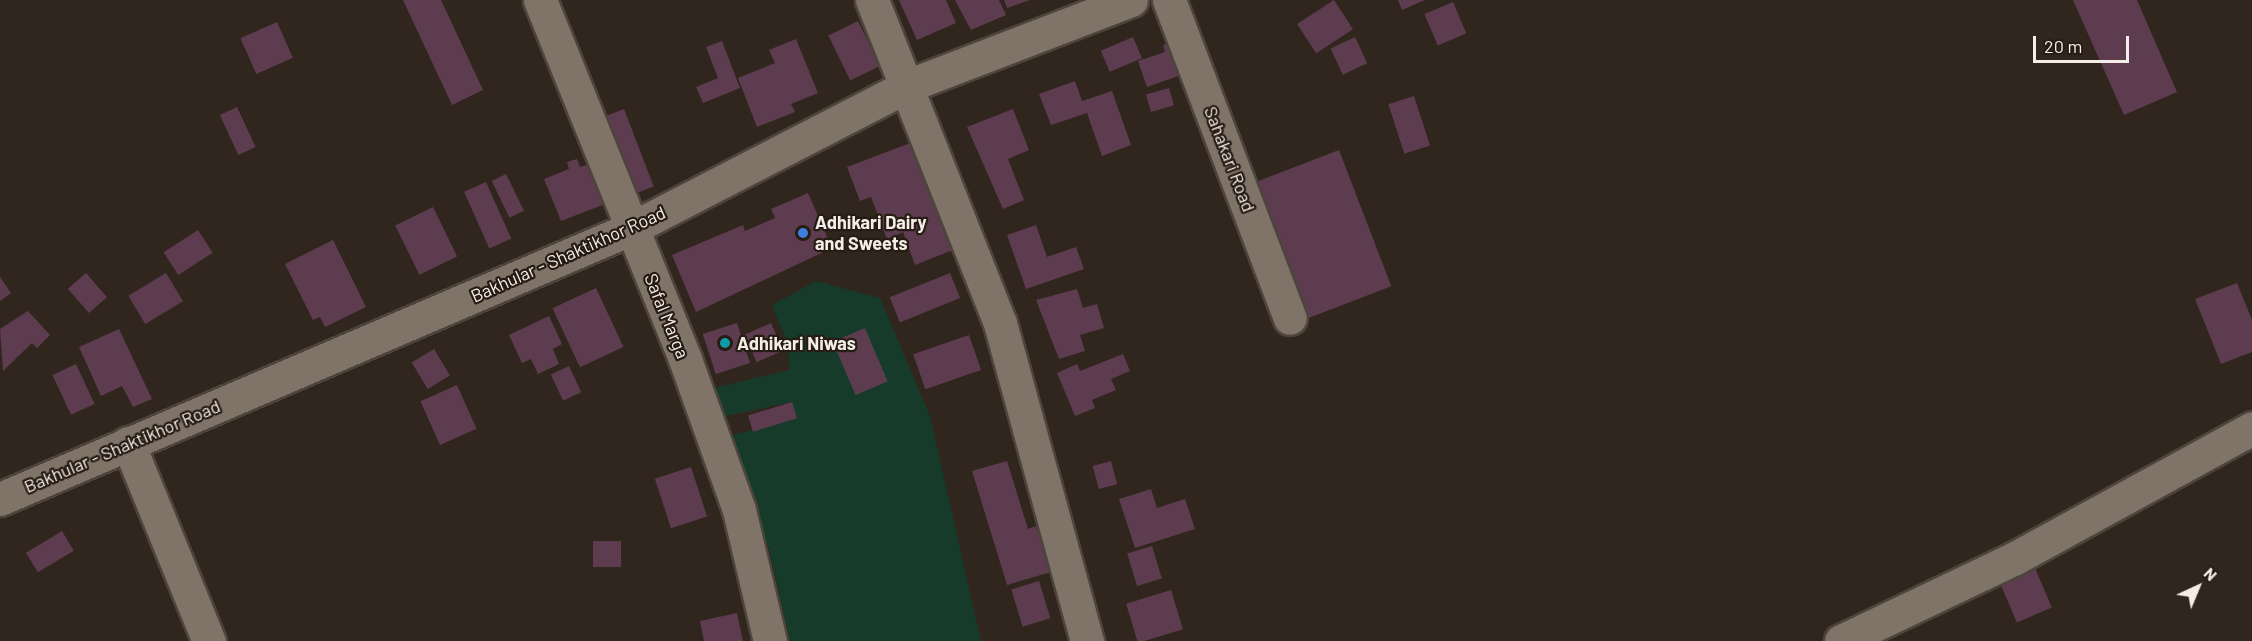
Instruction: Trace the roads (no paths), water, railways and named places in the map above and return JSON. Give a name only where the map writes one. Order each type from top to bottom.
[{"type":"street","name":"Safal Marga","points":[[540,0],[630,229],[686,359],[739,510],[770,641]]},
{"type":"street","points":[[872,0],[999,323],[1087,641]]},
{"type":"street","name":"Bakhular - Shaktikhor Road","points":[[0,499],[630,229],[907,86],[1131,0]]},
{"type":"street","name":"Sahakari Road","points":[[1169,0],[1290,318]]},
{"type":"street","points":[[1841,641],[2015,558],[2252,428]]},
{"type":"street","points":[[128,443],[209,641]]},
{"type":"place","name":"Adhikari Dairy and Sweets","points":[[803,233]]},
{"type":"place","name":"Adhikari Niwas","points":[[725,343]]}]
